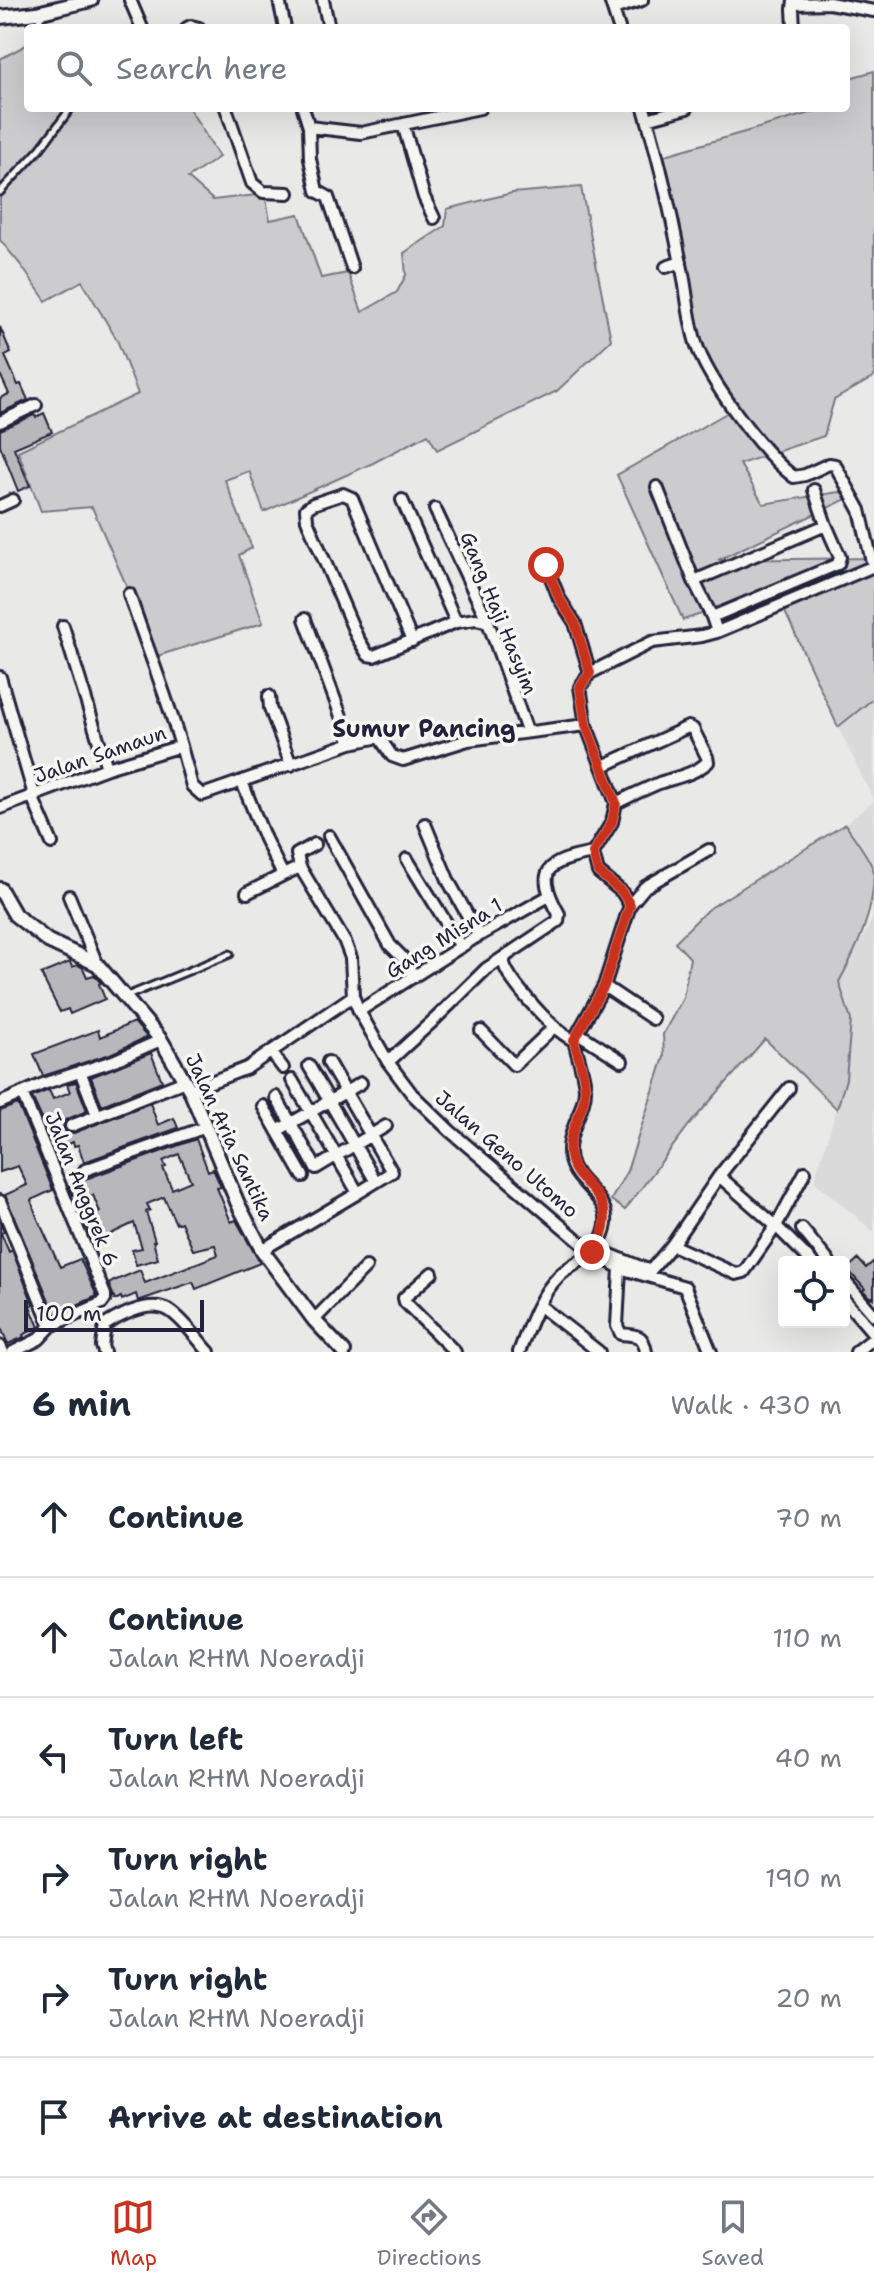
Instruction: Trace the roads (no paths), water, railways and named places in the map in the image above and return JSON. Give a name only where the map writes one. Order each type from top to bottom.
[{"type":"street","points":[[0,17],[37,13],[91,0]]},
{"type":"street","points":[[130,0],[140,24]]},
{"type":"street","points":[[279,0],[284,24]]},
{"type":"street","points":[[323,0],[328,24]]},
{"type":"street","points":[[612,5],[642,0]]},
{"type":"street","points":[[794,24],[795,2],[829,3],[874,11]]},
{"type":"street","points":[[227,112],[252,183],[263,192],[288,193]]},
{"type":"street","points":[[304,112],[317,191],[328,197],[352,268]]},
{"type":"street","points":[[309,127],[361,133],[461,112]]},
{"type":"street","points":[[630,905],[622,892],[598,872],[593,853],[612,822],[616,803],[586,725],[580,687],[590,673],[652,642],[717,632],[874,566],[860,510],[835,465],[829,464],[794,477],[757,439],[712,378],[696,343],[681,262],[646,114]]},
{"type":"street","points":[[403,124],[421,187],[434,218]]},
{"type":"street","points":[[666,267],[681,262]]},
{"type":"street","points":[[0,422],[36,405]]},
{"type":"street","points":[[657,487],[717,632]]},
{"type":"street","points":[[712,617],[838,564],[840,557],[814,490]]},
{"type":"street","points":[[412,641],[352,498],[343,494],[306,509],[307,520],[357,637],[368,655],[374,656],[412,641],[456,622],[476,619],[488,622]]},
{"type":"street","points":[[0,506],[13,500]]},
{"type":"street","points":[[402,500],[456,622]]},
{"type":"street","name":"Gang Haji Hasyim","points":[[435,509],[488,622],[527,731]]},
{"type":"street","points":[[694,581],[826,525]]},
{"type":"street","points":[[546,565],[559,598],[575,623],[590,673]]},
{"type":"street","points":[[129,594],[181,746]]},
{"type":"street","points":[[305,619],[351,743]]},
{"type":"street","points":[[63,626],[107,768]]},
{"type":"street","points":[[0,677],[33,796],[52,843]]},
{"type":"street","points":[[269,696],[270,708],[291,765]]},
{"type":"street","name":"Jalan Samaun","points":[[0,808],[107,768],[181,746],[192,786],[202,795],[351,743],[379,737],[392,756],[403,760],[468,740],[586,725]]},
{"type":"street","points":[[603,766],[691,727],[702,744],[708,762],[683,777],[658,784],[616,803]]},
{"type":"street","points":[[242,782],[283,875]]},
{"type":"street","points":[[425,824],[449,882],[479,936]]},
{"type":"street","points":[[329,836],[390,945],[414,977]]},
{"type":"street","points":[[247,893],[300,867],[297,854],[315,844]]},
{"type":"street","points":[[519,1352],[539,1305],[559,1276],[594,1250],[602,1239],[607,1215],[596,1193],[579,1178],[570,1160],[570,1139],[585,1090],[576,1036],[604,986],[630,905],[645,887],[709,850]]},
{"type":"street","points":[[388,1062],[486,969],[558,921],[559,914],[545,883],[546,874],[554,865],[574,856],[593,853]]},
{"type":"street","points":[[407,859],[461,947]]},
{"type":"street","name":"Jalan Geno Utomo","points":[[300,867],[345,942],[351,958],[353,996],[359,1011],[388,1062],[412,1094],[450,1131],[594,1250]]},
{"type":"street","name":"Jalan Aria Santika","points":[[0,889],[15,915],[48,941],[97,964],[161,1040],[188,1086],[238,1204],[262,1250],[314,1320],[344,1352]]},
{"type":"street","points":[[69,896],[97,964]]},
{"type":"street","name":"Gang Misna 1","points":[[359,1011],[549,896]]},
{"type":"street","points":[[505,956],[504,965],[516,985],[562,1035],[576,1036],[622,1061]]},
{"type":"street","points":[[604,986],[653,1019]]},
{"type":"street","points":[[71,1126],[247,1068],[353,996]]},
{"type":"street","points":[[481,1031],[514,1065],[554,1027]]},
{"type":"street","points":[[0,1103],[161,1040]]},
{"type":"street","points":[[271,1052],[283,1068]]},
{"type":"street","points":[[262,1250],[392,1172],[328,1062]]},
{"type":"street","points":[[309,1066],[376,1182]]},
{"type":"street","points":[[80,1071],[97,1115]]},
{"type":"street","points":[[292,1080],[358,1193]]},
{"type":"street","points":[[277,1131],[361,1083]]},
{"type":"street","points":[[649,1274],[719,1176],[789,1088]]},
{"type":"street","name":"Jalan Anggrek 6","points":[[22,1093],[105,1299],[51,1326]]},
{"type":"street","points":[[276,1097],[316,1168],[386,1126]]},
{"type":"street","points":[[263,1106],[303,1176]]},
{"type":"street","points":[[85,1170],[206,1127]]},
{"type":"street","points":[[672,1245],[739,1274],[744,1272],[776,1226],[805,1172]]},
{"type":"street","points":[[719,1176],[806,1256]]},
{"type":"street","points":[[0,1201],[51,1326],[39,1339],[13,1352]]},
{"type":"street","points":[[802,1229],[824,1256]]},
{"type":"street","points":[[594,1250],[620,1268],[635,1269]]},
{"type":"street","points":[[594,1250],[685,1287],[711,1352]]},
{"type":"street","points":[[314,1320],[366,1267]]},
{"type":"street","points":[[620,1268],[617,1326],[621,1334],[639,1336],[644,1341],[646,1352]]},
{"type":"street","points":[[432,1273],[404,1298],[405,1302],[455,1352]]},
{"type":"street","points":[[850,1287],[874,1315]]},
{"type":"street","points":[[539,1305],[599,1352]]},
{"type":"street","points":[[850,1306],[874,1336],[856,1352]]},
{"type":"street","points":[[104,1352],[105,1325],[123,1313],[153,1307],[171,1311],[209,1352]]},
{"type":"street","points":[[0,1346],[3,1352]]},
{"type":"lane","points":[[37,13],[41,24]]},
{"type":"lane","points":[[0,192],[40,149],[68,112]]},
{"type":"lane","points":[[126,996],[230,954]]},
{"type":"district","name":"Sumur Pancing","points":[[424,729]]}]
